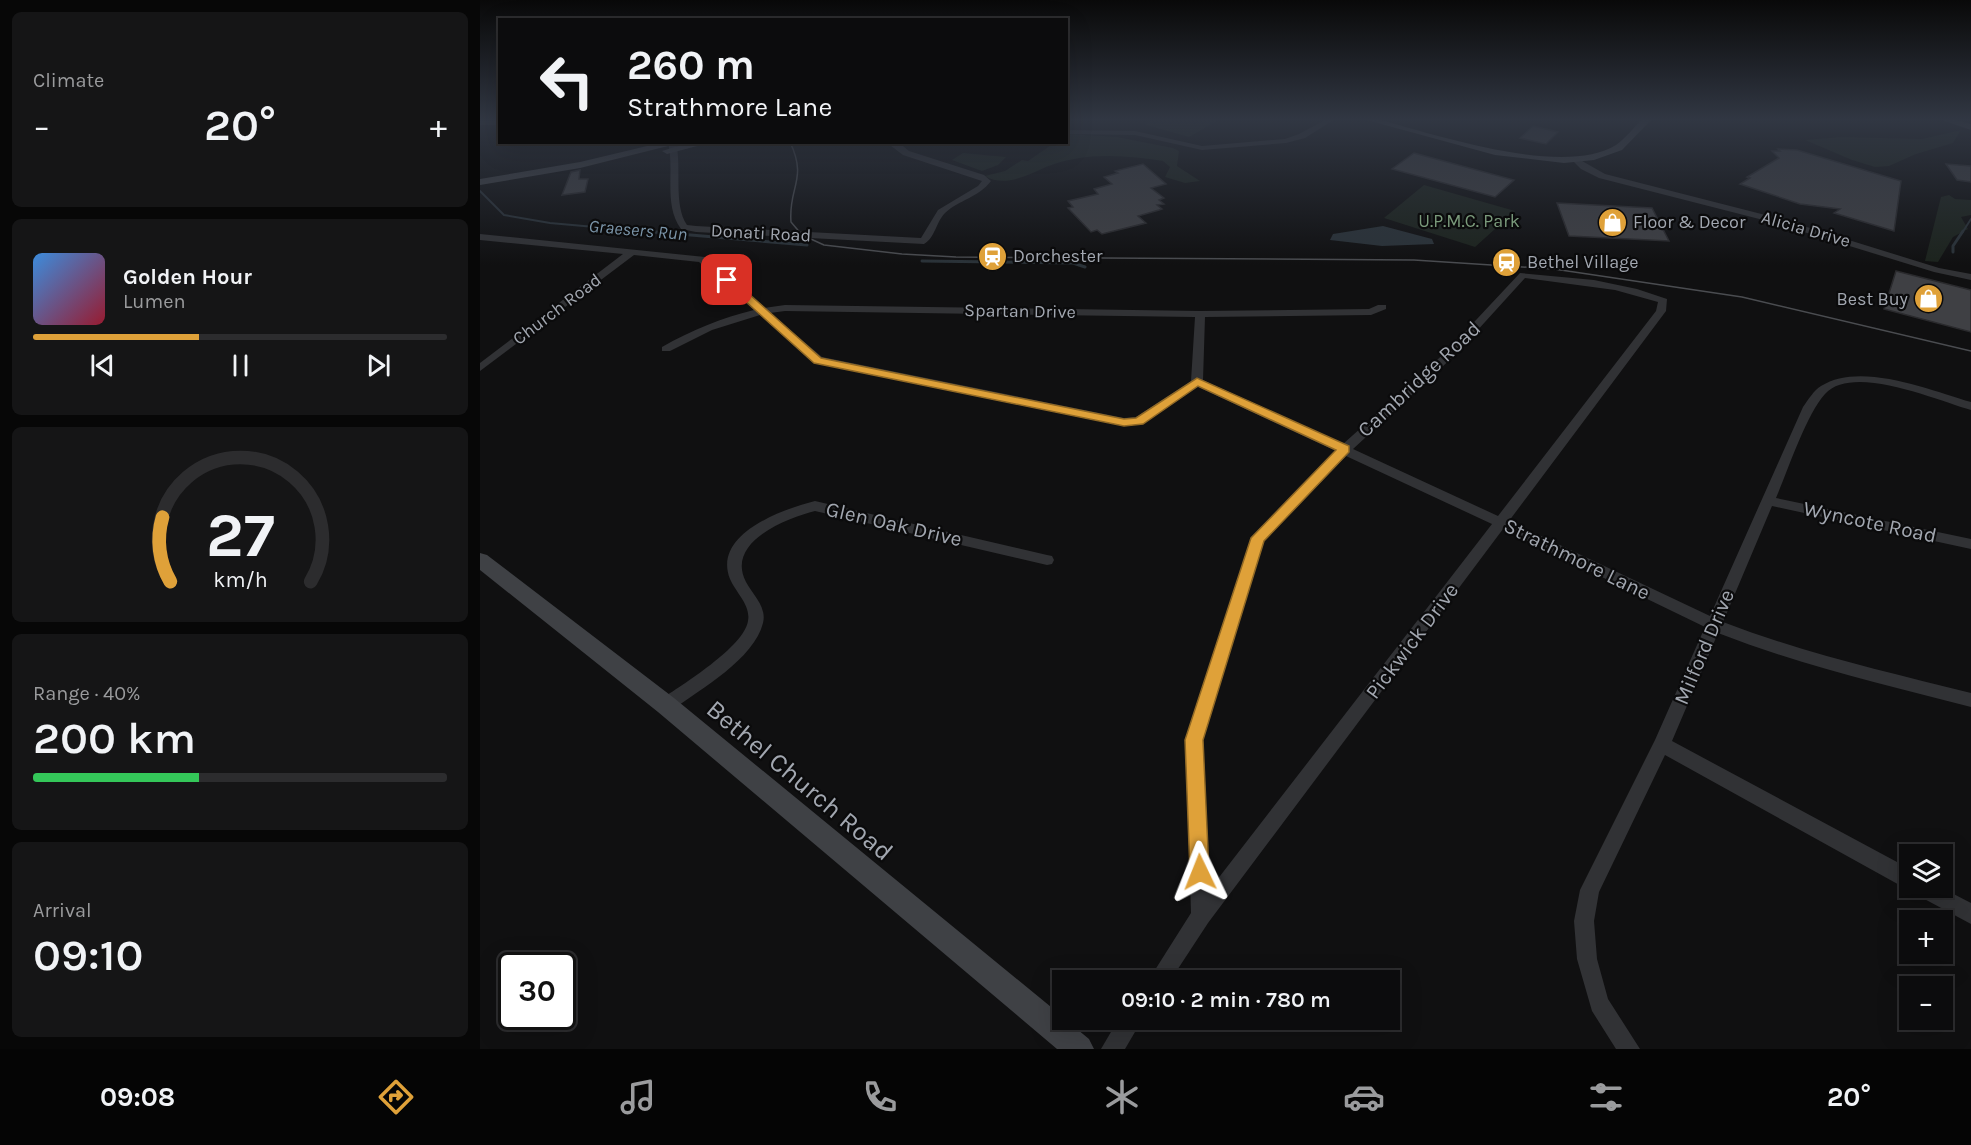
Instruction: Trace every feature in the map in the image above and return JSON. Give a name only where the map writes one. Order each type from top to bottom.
[{"type":"street","points":[[480,182],[563,168]]},
{"type":"street","name":"Donati Road","points":[[675,168],[677,218],[684,227],[924,241],[941,212],[981,188],[987,181],[953,168]]},
{"type":"street","name":"Alicia Drive","points":[[1586,168],[1602,176],[1778,220],[1937,270],[1971,277]]},
{"type":"street","points":[[480,237],[702,259],[818,360],[1124,422],[1139,421],[1197,382],[1200,314]]},
{"type":"street","name":"Church Road","points":[[480,368],[633,251]]},
{"type":"street","name":"Cambridge Road","points":[[1201,916],[1194,740],[1258,538],[1345,449],[1451,353],[1523,275],[1547,276],[1602,286],[1663,301]]},
{"type":"street","name":"Pickwick Drive","points":[[1165,970],[1201,916],[1661,311],[1663,301]]},
{"type":"street","name":"Spartan Drive","points":[[666,349],[688,336],[760,310],[785,308],[1200,314],[1371,312],[1382,307]]},
{"type":"street","name":"Milford Drive","points":[[1629,1049],[1599,1004],[1587,959],[1584,921],[1590,890],[1662,744],[1809,407],[1824,388],[1860,378],[1906,387],[1971,406]]},
{"type":"street","name":"Strathmore Lane","points":[[1197,382],[1345,449],[1713,624],[1771,647],[1826,664],[1971,700]]},
{"type":"street","name":"Wyncote Road","points":[[1768,501],[1971,544]]},
{"type":"street","name":"Glen Oak Drive","points":[[666,705],[739,650],[749,636],[756,622],[754,608],[736,576],[736,561],[743,545],[755,532],[775,518],[795,510],[815,506],[1047,560]]},
{"type":"street","name":"Bethel Church Road","points":[[480,560],[666,705],[1079,1049]]},
{"type":"street","points":[[1662,744],[1899,874]]},
{"type":"street","points":[[1942,898],[1971,914]]},
{"type":"street","points":[[1112,1049],[1124,1030]]},
{"type":"green space","points":[[974,168],[990,168],[982,171]]},
{"type":"green space","points":[[1010,168],[1044,168],[1008,181],[985,176]]},
{"type":"green space","points":[[1170,168],[1180,168],[1200,181],[1185,183],[1165,177]]},
{"type":"green space","name":"U.P.M.C. Park","points":[[1424,185],[1515,211],[1475,247],[1384,218]]},
{"type":"green space","points":[[1949,195],[1955,199],[1971,200],[1971,215],[1961,217],[1968,229],[1953,237],[1938,262],[1925,261],[1941,197]]},
{"type":"shaded area","points":[[1383,226],[1432,239],[1434,244],[1382,246],[1330,240],[1333,234]]},
{"type":"building","points":[[1127,168],[1148,168],[1166,184],[1151,188],[1164,198],[1159,200],[1164,204],[1157,205],[1162,209],[1138,216],[1146,223],[1102,234],[1097,230],[1091,232],[1068,208],[1073,207],[1068,201],[1098,194],[1094,189],[1112,184],[1104,177],[1118,173],[1115,171]]},
{"type":"building","points":[[1469,168],[1514,180],[1495,197],[1392,169]]},
{"type":"building","points":[[1762,168],[1857,168],[1901,181],[1894,231],[1834,213],[1840,209],[1800,204],[1740,184],[1750,178],[1747,177]]},
{"type":"building","points":[[1949,168],[1971,168],[1971,182],[1957,180]]},
{"type":"building","points":[[580,170],[579,179],[588,179],[585,192],[562,195],[571,172]]},
{"type":"building","name":"Floor & Decor","points":[[1557,203],[1652,208],[1669,241],[1569,236]]},
{"type":"building","name":"Best Buy","points":[[1896,271],[1971,290],[1971,332],[1884,309]]},
{"type":"waterway","name":"Graesers Run","points":[[480,191],[504,215],[550,223],[662,233]]},
{"type":"waterway","points":[[1962,233],[1971,219]]},
{"type":"waterway","name":"Graesers Run","points":[[644,231],[807,245]]},
{"type":"waterway","points":[[1953,252],[1953,246],[1963,231]]},
{"type":"waterway","name":"Graesers Run","points":[[922,261],[1073,263],[1085,267]]},
{"type":"tram line","points":[[797,168],[791,222],[802,235],[824,245],[902,254],[956,257],[1414,260],[1554,269],[1742,297],[1971,351]]},
{"type":"place","name":"Floor & Decor","points":[[1612,222]]},
{"type":"place","name":"Dorchester","points":[[992,256]]},
{"type":"place","name":"Bethel Village","points":[[1506,262]]},
{"type":"place","name":"Best Buy","points":[[1929,299]]},
{"type":"route","points":[[727,280],[818,360],[1124,422],[1139,421],[1197,382],[1345,449],[1258,538],[1194,740],[1200,872]]}]
